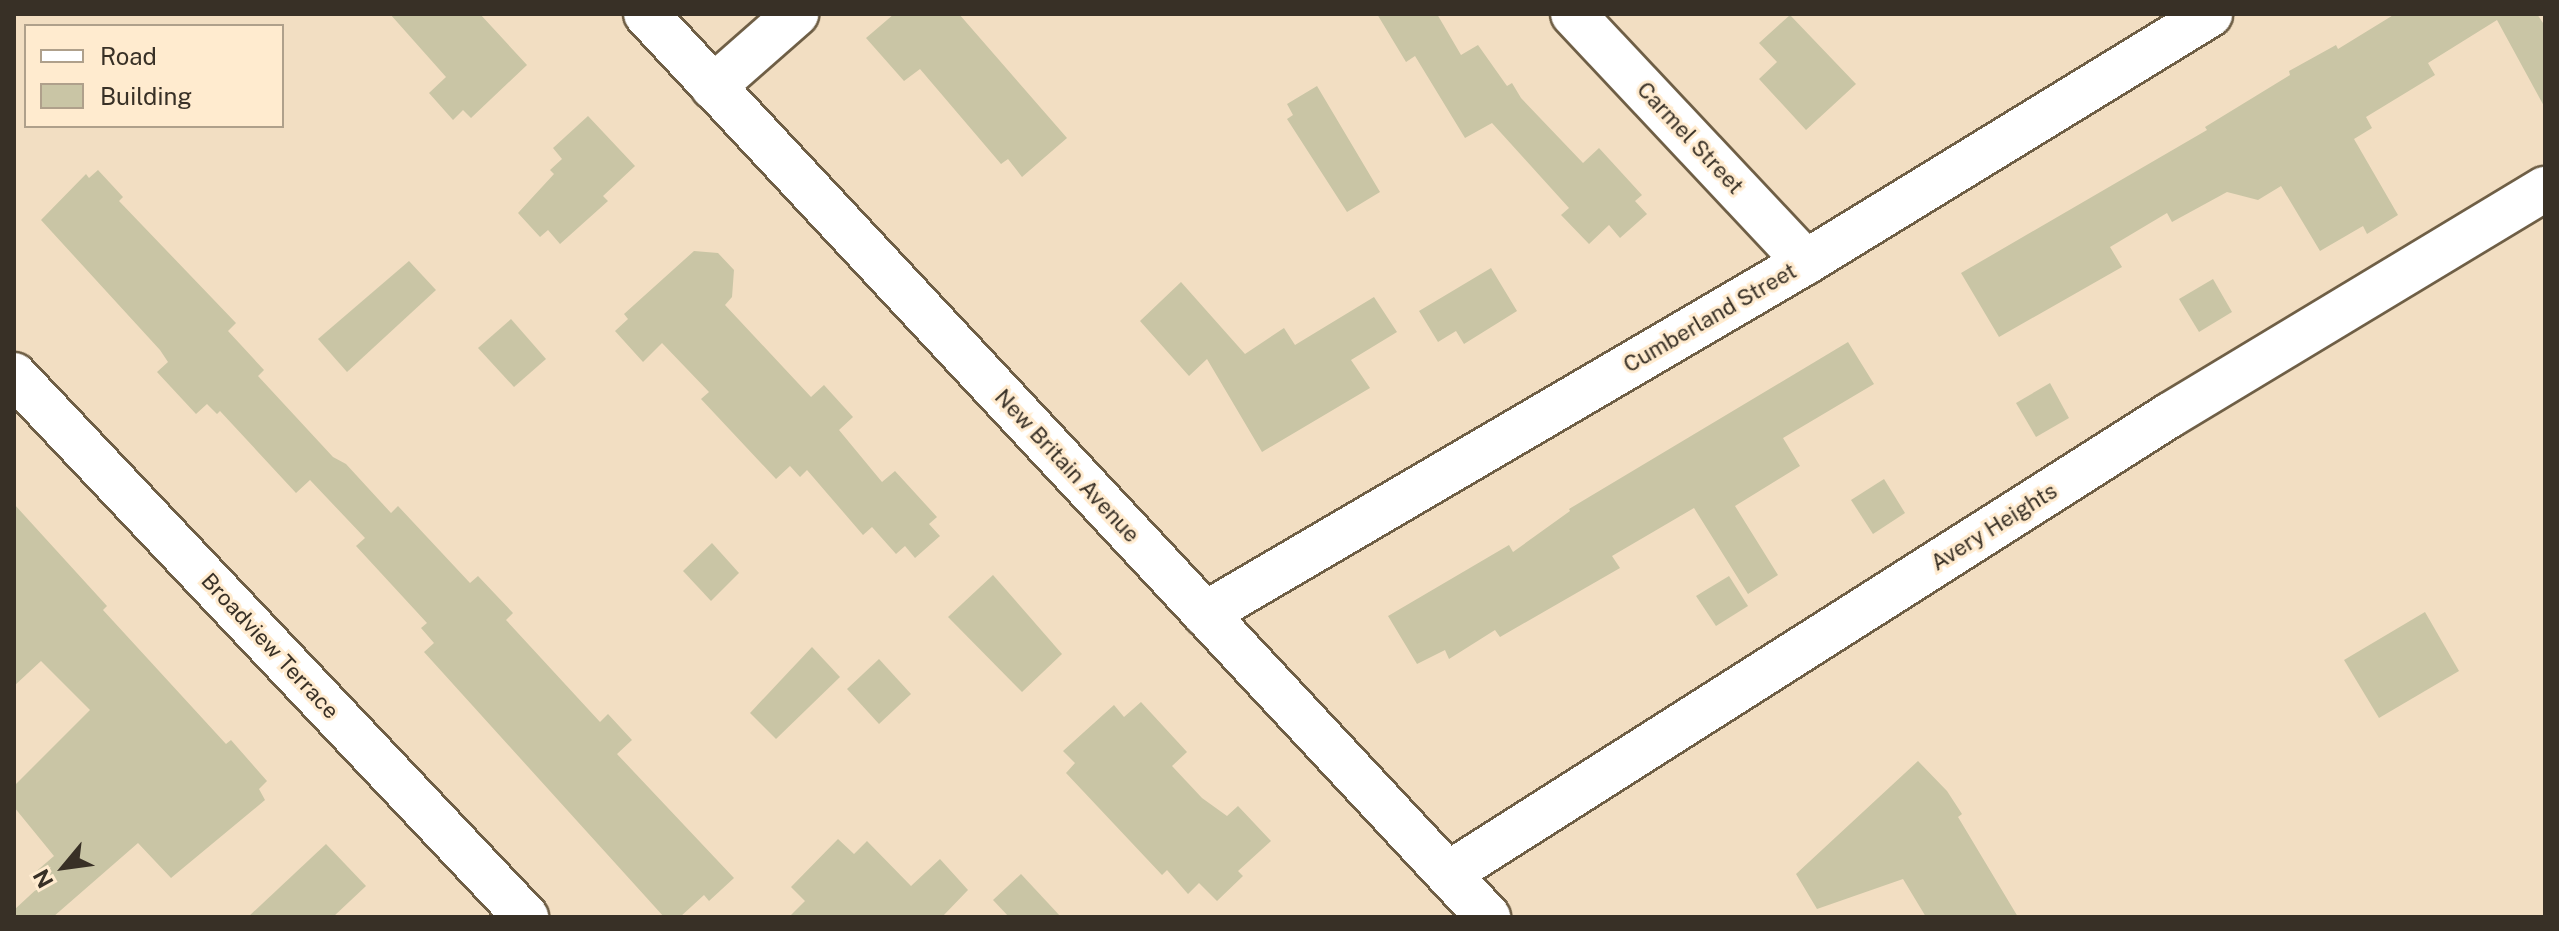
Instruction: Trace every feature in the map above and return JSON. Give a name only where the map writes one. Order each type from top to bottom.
[{"type":"street","name":"New Britain Avenue","points":[[646,14],[1488,917]]},
{"type":"street","points":[[713,87],[796,14]]},
{"type":"street","name":"Carmel Street","points":[[1573,14],[1806,262]]},
{"type":"street","name":"Cumberland Street","points":[[1205,614],[1806,262],[2210,14]]},
{"type":"street","name":"Avery Heights","points":[[1448,874],[2170,415],[2545,189]]},
{"type":"street","name":"Broadview Terrace","points":[[14,375],[526,917]]},
{"type":"building","points":[[390,14],[480,14],[527,65],[471,118],[463,110],[453,120],[429,93],[446,77]]},
{"type":"building","points":[[894,14],[959,14],[1067,138],[1022,177],[1008,159],[1001,164],[920,69],[904,81],[866,38]]},
{"type":"building","points":[[1377,14],[1437,14],[1461,55],[1478,45],[1507,86],[1512,83],[1521,98],[1583,163],[1599,148],[1642,195],[1635,201],[1647,214],[1620,238],[1609,225],[1589,244],[1561,215],[1569,208],[1492,123],[1465,138],[1415,56],[1406,62]]},
{"type":"building","points":[[2395,14],[2537,14],[2545,26],[2545,108],[2497,20],[2428,63],[2435,75],[2366,117],[2372,128],[2354,139],[2398,215],[2367,234],[2363,226],[2320,251],[2281,186],[2258,200],[2227,192],[2172,222],[2167,213],[2110,247],[2122,267],[1999,337],[1961,273],[2207,130],[2205,127],[2290,75],[2289,71],[2336,45],[2338,49]]},
{"type":"building","points":[[1790,15],[1856,84],[1806,130],[1759,79],[1777,62],[1759,43]]},
{"type":"building","points":[[1317,86],[1380,192],[1347,212],[1287,119],[1293,115],[1287,104]]},
{"type":"building","points":[[588,116],[635,166],[603,196],[608,201],[560,244],[548,230],[540,237],[518,213],[554,174],[550,170],[562,159],[553,148]]},
{"type":"building","points":[[98,170],[123,197],[119,201],[236,323],[228,331],[264,370],[258,376],[333,457],[346,464],[391,513],[398,506],[470,583],[478,576],[513,613],[506,620],[600,722],[608,714],[632,740],[617,754],[734,878],[709,901],[704,895],[680,917],[664,917],[424,652],[434,643],[421,628],[427,623],[356,546],[365,538],[310,480],[296,493],[220,411],[217,414],[207,404],[196,414],[157,372],[168,362],[160,350],[41,220],[86,174],[89,178]]},
{"type":"building","points":[[694,251],[718,253],[734,270],[732,297],[725,305],[811,397],[824,385],[853,417],[839,430],[882,482],[895,471],[937,517],[929,524],[940,536],[915,558],[905,546],[896,554],[872,527],[863,535],[807,470],[800,477],[790,466],[776,479],[701,399],[709,392],[662,343],[643,362],[615,331],[628,319],[624,314]]},
{"type":"building","points":[[409,261],[436,290],[347,372],[318,339]]},
{"type":"building","points":[[1491,268],[1517,311],[1464,344],[1456,331],[1438,342],[1419,311]]},
{"type":"building","points":[[2213,279],[2232,312],[2199,332],[2179,299]]},
{"type":"building","points":[[1181,282],[1245,354],[1284,328],[1295,345],[1374,297],[1397,332],[1351,360],[1370,388],[1262,452],[1207,359],[1189,376],[1140,321]]},
{"type":"building","points":[[511,319],[546,359],[514,387],[478,348]]},
{"type":"building","points":[[1848,342],[1874,384],[1783,438],[1800,466],[1735,506],[1778,575],[1748,594],[1694,508],[1612,556],[1620,568],[1500,637],[1495,630],[1449,659],[1445,650],[1417,664],[1388,616],[1509,545],[1513,552],[1569,509]]},
{"type":"building","points":[[2050,383],[2069,418],[2036,437],[2016,403]]},
{"type":"building","points":[[1884,479],[1905,513],[1873,534],[1851,500]]},
{"type":"building","points":[[14,504],[107,606],[103,610],[226,744],[231,740],[267,781],[259,789],[265,800],[171,878],[138,843],[53,917],[14,917],[14,910],[41,885],[32,875],[54,856],[14,807],[14,786],[90,710],[41,661],[14,686]]},
{"type":"building","points":[[712,543],[739,573],[711,601],[683,571]]},
{"type":"building","points":[[993,575],[1062,654],[1022,692],[948,617]]},
{"type":"building","points":[[1729,576],[1748,606],[1716,626],[1696,596]]},
{"type":"building","points":[[2425,612],[2459,671],[2379,718],[2344,660]]},
{"type":"building","points":[[812,647],[840,677],[776,739],[750,713]]},
{"type":"building","points":[[879,659],[911,694],[879,724],[847,689]]},
{"type":"building","points":[[1141,702],[1187,752],[1172,766],[1202,798],[1227,816],[1238,806],[1271,841],[1238,871],[1243,876],[1217,901],[1199,883],[1188,894],[1167,870],[1162,875],[1066,773],[1075,763],[1063,751],[1114,705],[1124,717]]},
{"type":"building","points":[[1918,761],[1947,791],[1962,814],[1958,817],[2018,917],[1926,917],[1903,879],[1817,909],[1796,874]]},
{"type":"building","points":[[838,839],[854,854],[867,841],[911,886],[940,859],[968,890],[942,917],[789,917],[805,901],[791,887]]},
{"type":"building","points":[[326,844],[366,886],[333,917],[248,917]]},
{"type":"building","points":[[1021,874],[1061,917],[1009,917],[993,900]]}]
